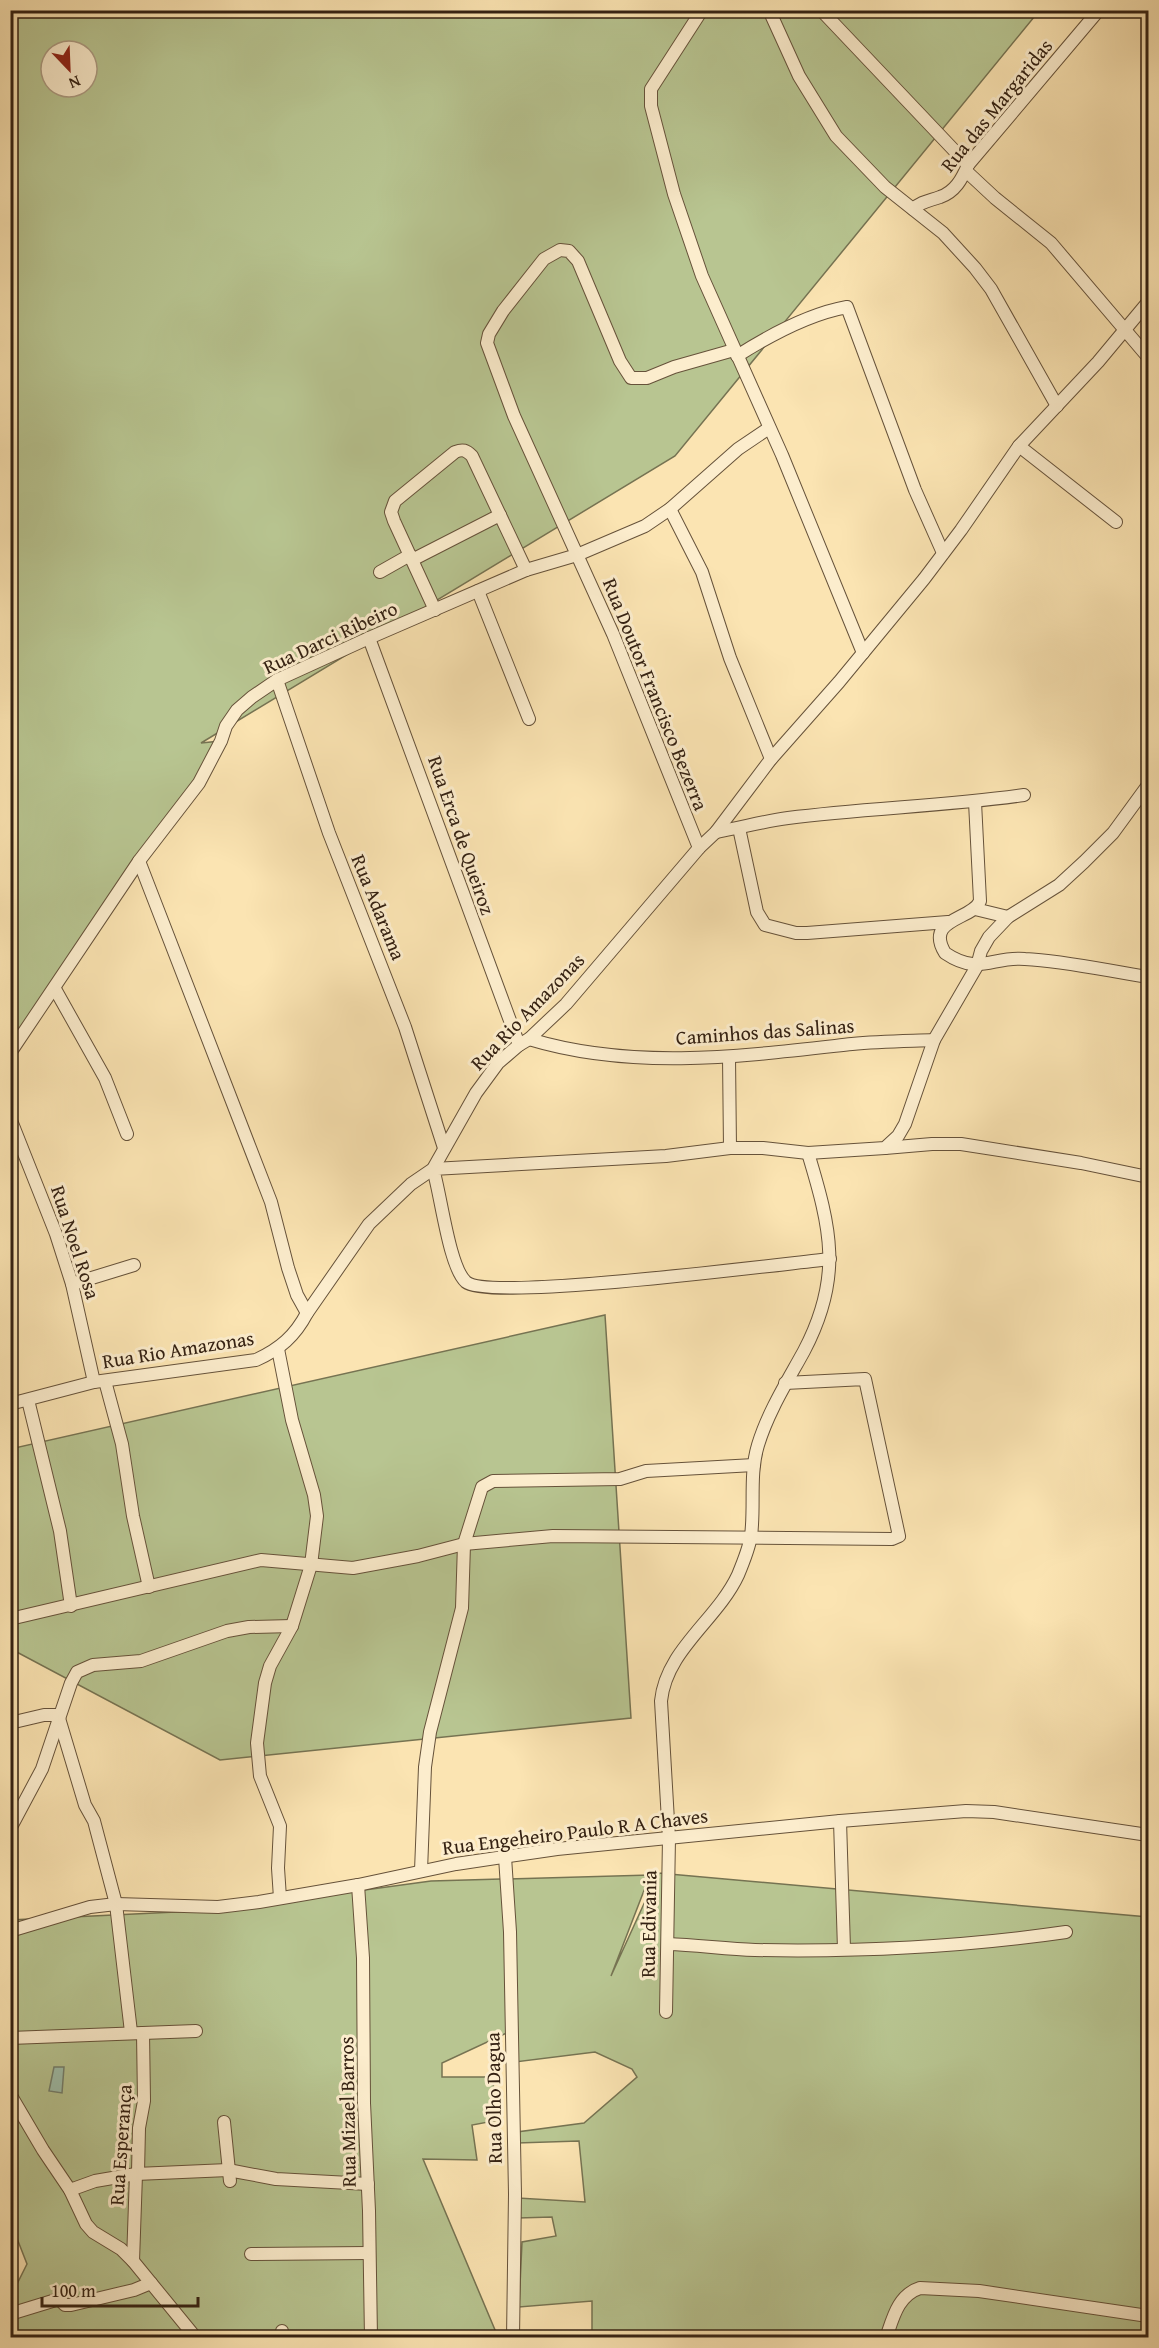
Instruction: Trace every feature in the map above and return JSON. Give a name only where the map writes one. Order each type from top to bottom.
[{"type":"street","points":[[702,10],[655,81],[650,95],[674,194],[702,276],[735,353],[745,370],[863,653]]},
{"type":"street","points":[[769,10],[799,76],[836,136],[885,187],[927,219],[959,250],[991,289],[1057,406]]},
{"type":"street","points":[[821,10],[995,198],[1051,243],[1149,357]]},
{"type":"street","name":"Rua das Margaridas","points":[[913,209],[923,201],[940,197],[954,189],[967,168],[1099,10]]},
{"type":"street","name":"Rua Doutor Francisco Bezerra","points":[[699,848],[614,634],[514,416],[487,344],[489,334],[544,259],[560,250],[569,251],[578,261],[620,361],[631,378],[647,378],[674,367],[735,353]]},
{"type":"street","name":"Rua Rio Amazonas","points":[[10,1404],[100,1382],[256,1360],[278,1348],[299,1328],[369,1224],[397,1196],[433,1169],[486,1077],[498,1063],[566,1004],[699,848],[716,832],[771,759],[863,653],[943,553],[1019,446],[1098,362],[1149,302]]},
{"type":"street","points":[[735,353],[772,334],[819,315],[847,307],[915,490],[943,553]]},
{"type":"street","name":"Rua Darci Ribeiro","points":[[10,1053],[140,861],[199,783],[221,741],[226,726],[237,710],[252,697],[277,680],[369,638],[526,570],[577,555],[638,529],[670,509],[738,449],[769,428]]},
{"type":"street","points":[[1019,446],[1116,522]]},
{"type":"street","points":[[435,610],[394,521],[392,506],[395,501],[455,452],[467,451],[472,456],[526,570]]},
{"type":"street","points":[[670,509],[702,572],[730,658],[771,759]]},
{"type":"street","points":[[380,572],[500,515]]},
{"type":"street","points":[[478,591],[529,719]]},
{"type":"street","name":"Rua Erca de Queiroz","points":[[369,638],[413,753],[473,926],[524,1042]]},
{"type":"street","name":"Rua Adarama","points":[[277,680],[329,833],[405,1027],[444,1148]]},
{"type":"street","points":[[885,1148],[898,1136],[911,1111],[934,1040],[977,966],[981,951],[989,937],[1008,917],[1059,885],[1084,862],[1113,833],[1149,785]]},
{"type":"street","points":[[716,832],[785,818],[975,802],[1024,795]]},
{"type":"street","points":[[739,828],[757,912],[765,925],[796,933],[807,933],[948,922],[975,909],[980,901],[975,802]]},
{"type":"street","points":[[140,861],[271,1202],[291,1277],[307,1313]]},
{"type":"street","points":[[975,909],[1008,917]]},
{"type":"street","points":[[948,922],[940,940],[945,953],[960,962],[977,966],[1022,958],[1149,977]]},
{"type":"street","points":[[55,989],[105,1078],[127,1134]]},
{"type":"street","name":"Caminhos das Salinas","points":[[524,1042],[613,1055],[655,1058],[729,1057],[853,1044],[934,1040]]},
{"type":"street","points":[[729,1057],[730,1148]]},
{"type":"street","name":"Rua Noel Rosa","points":[[10,1118],[56,1234],[100,1382],[122,1444],[133,1516],[149,1587]]},
{"type":"street","points":[[830,1259],[537,1288],[486,1288],[468,1284],[458,1272],[450,1247],[433,1169],[666,1156],[730,1148],[763,1148],[808,1154],[932,1144],[961,1144],[1081,1163],[1149,1177]]},
{"type":"street","name":"Rua Edivania","points":[[666,2012],[669,1838],[662,1684],[673,1662],[724,1598],[738,1575],[751,1537],[754,1465],[758,1445],[785,1383],[804,1350],[821,1312],[828,1283],[830,1236],[808,1154]]},
{"type":"street","points":[[72,1284],[134,1265]]},
{"type":"street","points":[[278,1348],[292,1420],[314,1495],[317,1516],[311,1565],[292,1626],[270,1666],[265,1683],[257,1743],[260,1776],[280,1826],[278,1868],[280,1898]]},
{"type":"street","points":[[10,1620],[261,1560],[353,1568],[418,1556],[464,1544],[553,1536],[892,1539],[899,1536],[865,1378],[785,1383]]},
{"type":"street","points":[[28,1400],[60,1531],[71,1606]]},
{"type":"street","points":[[421,1871],[425,1767],[435,1703],[462,1608],[464,1544],[482,1487],[493,1481],[620,1479],[646,1471],[754,1465]]},
{"type":"street","points":[[10,1829],[42,1769],[58,1715],[77,1672],[93,1665],[141,1661],[227,1631],[249,1627],[292,1626]]},
{"type":"street","points":[[10,1723],[44,1715],[58,1715]]},
{"type":"street","name":"Rua Esperança","points":[[58,1715],[85,1805],[94,1821],[116,1904],[137,2032],[144,2101],[139,2128],[133,2261]]},
{"type":"street","name":"Rua Engeheiro Paulo R A Chaves","points":[[10,1931],[81,1910],[116,1904],[218,1907],[358,1885],[421,1871],[557,1849],[840,1821],[966,1811],[994,1812],[1149,1835]]},
{"type":"street","points":[[840,1821],[844,1949]]},
{"type":"street","name":"Rua Olho Dagua","points":[[505,1857],[510,1932],[515,2194],[513,2337]]},
{"type":"street","name":"Rua Mizael Barros","points":[[358,1885],[363,1958],[364,2103],[371,2337]]},
{"type":"street","points":[[668,1944],[754,1950],[844,1949],[984,1944],[1066,1932]]},
{"type":"street","points":[[10,2038],[195,2031]]},
{"type":"street","points":[[10,2094],[70,2190],[93,2232],[121,2249],[133,2261],[196,2337]]},
{"type":"street","points":[[224,2122],[229,2175]]},
{"type":"street","points":[[70,2190],[95,2181],[136,2174],[229,2175],[368,2184]]},
{"type":"street","points":[[251,2254],[369,2253]]},
{"type":"street","points":[[10,2314],[59,2299],[65,2305],[70,2305],[134,2290],[151,2283]]},
{"type":"street","points":[[886,2337],[894,2314],[903,2298],[920,2288],[979,2291],[1149,2316]]},
{"type":"street","points":[[10,2333],[12,2337]]},
{"type":"green space","points":[[11,11],[1039,11],[675,456],[201,743],[221,741],[11,1048]]},
{"type":"green space","points":[[605,1315],[631,1718],[220,1760],[11,1649],[10,1449]]},
{"type":"green space","points":[[658,1873],[1148,1917],[1148,2337],[592,2338],[592,2301],[519,2307],[522,2242],[556,2236],[552,2217],[518,2218],[518,2198],[585,2202],[579,2141],[517,2143],[517,2132],[584,2123],[637,2077],[632,2069],[595,2052],[515,2062],[513,2030],[442,2063],[442,2077],[492,2077],[499,2120],[472,2125],[477,2160],[423,2159],[498,2337],[11,2337],[11,2296],[27,2264],[11,2223],[10,1920],[217,1910],[431,1881],[650,1875],[611,1976]]},
{"type":"shaded area","points":[[54,2067],[64,2067],[62,2093],[49,2091]]}]
